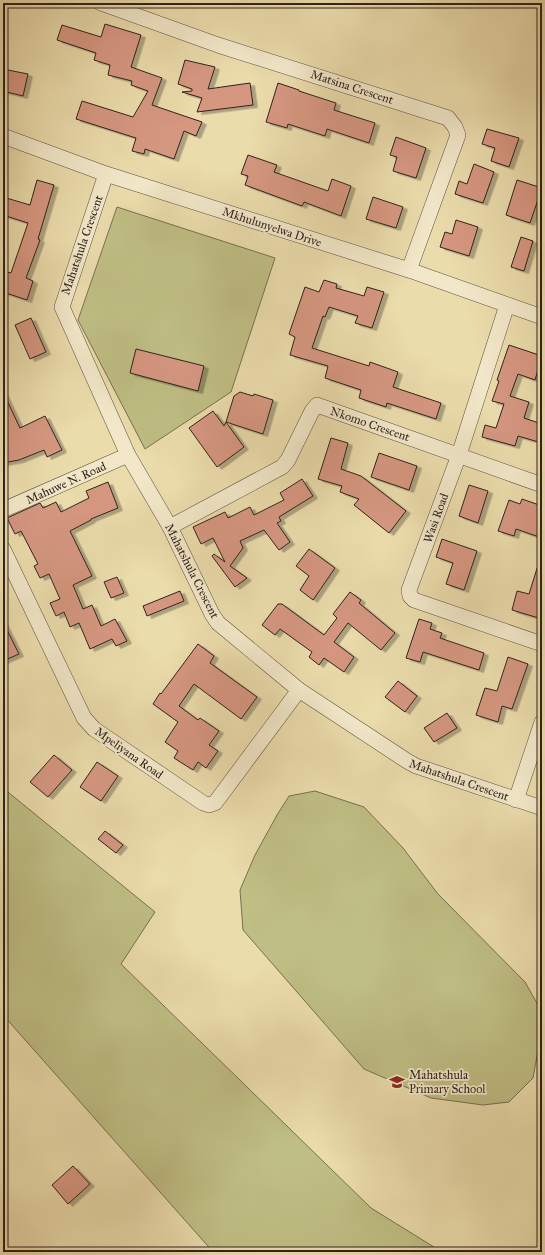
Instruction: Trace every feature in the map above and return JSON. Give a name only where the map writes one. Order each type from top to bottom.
[{"type":"street","name":"Matsina Crescent","points":[[101,3],[218,45],[448,118],[456,127],[458,135],[409,270]]},
{"type":"street","name":"Mkhulunyelwa Drive","points":[[3,136],[106,174],[409,270],[542,317]]},
{"type":"street","name":"Mahatshula Crescent","points":[[106,174],[62,307],[128,455],[170,527],[212,614],[218,623],[299,690],[406,762],[542,808]]},
{"type":"street","name":"Wasi Road","points":[[507,305],[459,455],[409,590],[410,596],[414,600],[542,644]]},
{"type":"street","name":"Nkomo Crescent","points":[[170,527],[282,467],[288,460],[315,405],[542,485]]},
{"type":"street","name":"Mahuwe N. Road","points":[[3,510],[128,455]]},
{"type":"street","name":"Mpeliyana Road","points":[[3,549],[79,708],[89,724],[94,730],[202,803],[209,805],[215,803],[299,690]]},
{"type":"street","points":[[516,800],[542,722]]},
{"type":"shaded area","points":[[117,207],[275,258],[231,392],[145,449],[78,320]]},
{"type":"shaded area","points":[[3,788],[155,912],[121,964],[371,1208],[442,1252],[214,1252],[207,1245],[3,1015]]},
{"type":"shaded area","points":[[315,791],[364,807],[403,848],[438,894],[525,982],[542,1012],[542,1028],[533,1078],[509,1102],[483,1105],[431,1098],[364,1069],[243,930],[240,890],[255,855],[289,796]]},
{"type":"building","points":[[105,24],[141,35],[131,67],[162,78],[152,105],[202,122],[196,136],[184,131],[174,159],[145,149],[144,154],[132,151],[136,138],[76,119],[82,101],[133,117],[148,91],[131,85],[132,81],[108,75],[110,65],[94,60],[96,53],[57,40],[62,25],[101,37]]},
{"type":"building","points":[[185,60],[215,67],[208,89],[250,83],[253,105],[197,112],[202,98],[182,92],[192,91],[192,89],[178,84]]},
{"type":"building","points":[[3,69],[28,74],[23,96],[3,91]]},
{"type":"building","points":[[278,83],[336,103],[334,110],[375,123],[369,143],[327,129],[325,136],[288,124],[287,128],[266,122]]},
{"type":"building","points":[[487,129],[519,138],[509,167],[491,161],[495,148],[482,144]]},
{"type":"building","points":[[396,137],[426,148],[416,178],[393,171],[397,157],[390,155]]},
{"type":"building","points":[[248,155],[277,165],[274,172],[328,191],[332,179],[351,186],[341,216],[304,202],[302,206],[245,185],[248,176],[241,174]]},
{"type":"building","points":[[474,164],[494,172],[483,203],[455,194],[459,181],[467,184]]},
{"type":"building","points":[[37,180],[54,185],[38,239],[40,240],[26,278],[33,281],[27,300],[3,292],[3,271],[11,273],[28,223],[3,215],[3,197],[30,205]]},
{"type":"building","points":[[517,180],[542,188],[530,223],[506,215]]},
{"type":"building","points":[[373,197],[403,207],[396,228],[366,219]]},
{"type":"building","points":[[456,220],[478,227],[469,256],[440,247],[445,232],[452,234]]},
{"type":"building","points":[[521,237],[533,241],[524,271],[511,267]]},
{"type":"building","points":[[324,280],[337,284],[336,288],[364,296],[367,287],[384,292],[372,328],[355,323],[358,316],[329,307],[325,317],[323,316],[312,348],[369,366],[370,362],[398,372],[393,387],[441,403],[436,419],[387,403],[386,407],[359,398],[361,390],[325,378],[328,366],[290,355],[295,337],[289,334],[305,287],[319,292]]},
{"type":"building","points":[[31,318],[46,352],[30,359],[15,325]]},
{"type":"building","points":[[509,345],[542,356],[535,380],[518,374],[510,396],[529,402],[524,418],[542,424],[542,443],[518,436],[515,446],[482,437],[485,425],[496,428],[504,404],[492,401],[499,381],[497,380]]},
{"type":"building","points":[[136,349],[204,366],[198,391],[130,373]]},
{"type":"building","points":[[3,392],[20,428],[45,416],[62,450],[47,457],[44,450],[19,460],[3,463]]},
{"type":"building","points":[[240,392],[253,396],[254,394],[273,400],[263,434],[226,422],[234,396]]},
{"type":"building","points":[[213,411],[224,426],[226,422],[244,447],[217,467],[189,428]]},
{"type":"building","points":[[331,438],[348,443],[341,469],[361,476],[406,511],[389,533],[354,505],[359,499],[340,492],[342,486],[318,479]]},
{"type":"building","points":[[379,453],[417,466],[409,490],[371,477]]},
{"type":"building","points":[[302,479],[313,496],[279,517],[281,521],[277,523],[290,542],[279,550],[264,530],[240,541],[243,548],[230,566],[247,578],[235,587],[212,556],[214,554],[225,562],[213,538],[201,544],[193,527],[225,512],[228,518],[250,507],[254,515],[284,500],[280,493]]},
{"type":"building","points":[[108,482],[118,508],[91,519],[70,531],[92,576],[73,585],[83,609],[92,605],[101,626],[115,619],[127,641],[116,646],[112,639],[90,649],[79,623],[70,627],[64,612],[56,616],[50,603],[60,599],[49,574],[40,578],[34,566],[38,564],[21,531],[15,534],[7,518],[40,503],[43,508],[56,502],[61,512],[89,498],[86,491]]},
{"type":"building","points":[[469,485],[488,491],[478,523],[459,516]]},
{"type":"building","points":[[522,499],[542,506],[542,538],[516,529],[514,536],[498,531],[509,500],[520,504]]},
{"type":"building","points":[[442,539],[477,551],[464,590],[446,584],[453,563],[436,557]]},
{"type":"building","points":[[309,549],[335,568],[313,600],[300,590],[309,576],[296,566]]},
{"type":"building","points":[[539,562],[542,563],[542,619],[512,610],[517,591],[529,594]]},
{"type":"building","points":[[117,577],[124,593],[111,598],[104,582]]},
{"type":"building","points":[[180,591],[184,601],[147,616],[143,606]]},
{"type":"building","points":[[350,592],[361,600],[359,603],[395,633],[381,650],[348,623],[334,642],[354,657],[344,672],[324,658],[319,665],[309,657],[312,652],[280,629],[275,635],[262,625],[278,604],[282,604],[324,635],[337,618],[333,614]]},
{"type":"building","points":[[419,619],[432,623],[430,629],[442,633],[440,638],[484,653],[479,670],[423,652],[420,662],[406,658]]},
{"type":"building","points":[[3,622],[19,654],[3,661]]},
{"type":"building","points":[[198,644],[214,656],[210,663],[257,697],[241,719],[194,684],[179,706],[198,720],[200,718],[219,731],[209,745],[218,751],[206,768],[198,762],[193,770],[174,758],[178,751],[165,742],[178,722],[153,704]]},
{"type":"building","points":[[508,657],[528,664],[512,709],[502,706],[498,722],[476,715],[485,688],[497,691]]},
{"type":"building","points":[[398,681],[417,696],[405,712],[385,697]]},
{"type":"building","points":[[447,713],[457,728],[434,742],[424,728]]},
{"type":"building","points":[[54,755],[72,770],[48,797],[30,782]]},
{"type":"building","points":[[97,762],[118,776],[101,801],[80,787]]},
{"type":"building","points":[[105,831],[123,845],[116,853],[98,839]]},
{"type":"building","points":[[73,1166],[90,1184],[68,1204],[52,1185]]},
{"type":"place","name":"Mahatshula Primary School","points":[[397,1082]]}]
